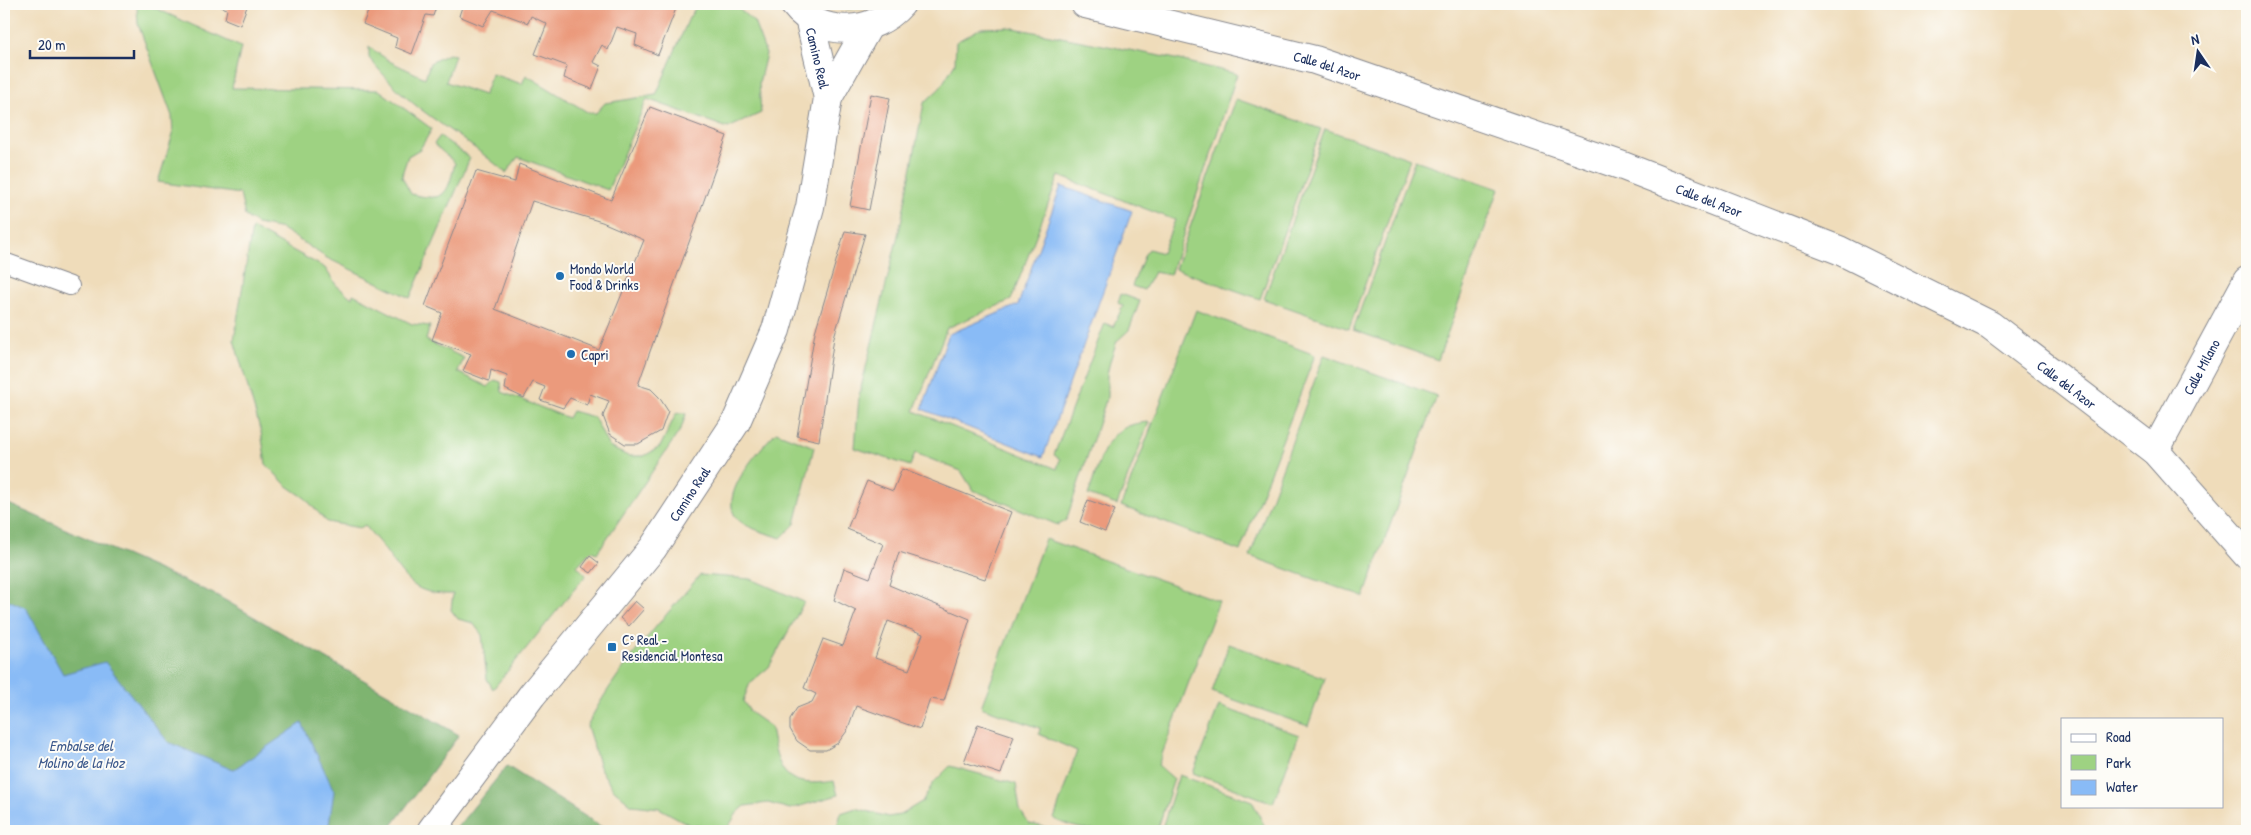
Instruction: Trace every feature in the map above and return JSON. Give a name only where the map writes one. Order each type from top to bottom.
[{"type":"street","points":[[802,11],[823,25],[837,28],[868,27],[882,21],[901,4]]},
{"type":"street","name":"Calle del Azor","points":[[1085,4],[1315,60],[1623,166],[1839,250],[1990,324],[2155,451],[2247,555]]},
{"type":"street","name":"Camino Real","points":[[802,11],[828,98]]},
{"type":"street","name":"Camino Real","points":[[431,831],[532,695],[652,548],[736,422],[776,330],[810,207],[828,98],[868,27]]},
{"type":"street","name":"Calle Milano","points":[[2155,451],[2247,281]]},
{"type":"lane","points":[[4,262],[70,286]]},
{"type":"green space","points":[[140,4],[146,4],[241,47],[232,88],[379,90],[432,129],[420,149],[408,156],[403,171],[402,177],[411,194],[431,197],[438,196],[443,194],[450,183],[455,163],[434,144],[440,136],[470,158],[410,298],[327,258],[282,229],[257,224],[245,216],[240,194],[158,182],[173,134],[172,116],[138,24],[137,9]]},
{"type":"green space","points":[[698,4],[733,4],[754,22],[766,54],[759,83],[761,113],[728,128],[647,99],[608,190],[518,157],[506,173],[412,103],[369,58],[369,47],[391,62],[425,78],[430,63],[448,54],[455,55],[446,82],[484,95],[492,74],[522,84],[526,75],[589,113],[596,113],[605,103],[656,95],[689,18]]},
{"type":"green space","points":[[826,4],[870,4],[848,9]]},
{"type":"green space","points":[[1008,27],[1171,58],[1237,74],[1170,275],[1154,272],[1144,290],[1132,286],[1145,254],[1149,249],[1162,253],[1175,220],[1059,176],[1011,300],[947,328],[914,411],[1057,469],[1060,459],[1054,455],[1105,323],[1113,327],[1123,306],[1118,303],[1121,294],[1140,301],[1129,330],[1117,341],[1107,374],[1107,397],[1066,521],[1058,525],[973,490],[961,471],[915,453],[910,466],[855,448],[859,396],[901,223],[924,103],[940,88],[955,63],[956,42],[981,28]]},
{"type":"green space","points":[[1236,99],[1321,129],[1260,299],[1175,269]]},
{"type":"green space","points":[[1325,129],[1410,159],[1349,329],[1264,299]]},
{"type":"green space","points":[[1415,160],[1499,189],[1438,360],[1353,330]]},
{"type":"green space","points":[[252,228],[325,268],[336,285],[352,298],[353,294],[412,324],[430,326],[426,340],[464,358],[458,372],[488,387],[495,380],[501,382],[502,392],[568,418],[572,411],[594,417],[609,447],[628,456],[644,456],[660,447],[677,412],[686,414],[681,429],[597,553],[591,551],[577,566],[586,575],[493,689],[487,679],[482,635],[473,623],[458,619],[451,610],[453,594],[428,592],[412,584],[365,525],[360,528],[327,522],[305,498],[286,485],[266,464],[261,432],[234,340]]},
{"type":"green space","points":[[1196,310],[1315,355],[1240,551],[1121,506]]},
{"type":"green space","points":[[1324,355],[1437,396],[1364,597],[1250,556]]},
{"type":"green space","points":[[1149,422],[1117,505],[1088,495],[1101,457],[1113,436],[1122,429],[1134,424]]},
{"type":"green space","points":[[776,432],[814,447],[795,524],[781,538],[744,524],[735,516],[732,506],[737,483],[744,471]]},
{"type":"green space","points":[[4,502],[216,595],[459,735],[388,831],[4,831]]},
{"type":"green space","points":[[1045,539],[1219,601],[1158,765],[1174,779],[1157,831],[1091,830],[1078,828],[1054,819],[1077,751],[1039,734],[1040,728],[981,707]]},
{"type":"green space","points":[[700,575],[751,579],[804,602],[769,667],[750,683],[743,701],[751,713],[771,727],[777,756],[786,774],[804,782],[834,781],[838,795],[790,809],[768,803],[745,806],[737,813],[727,829],[690,825],[659,808],[632,805],[613,789],[601,770],[587,726],[598,705],[625,666]]},
{"type":"green space","points":[[1229,644],[1325,678],[1308,726],[1212,692]]},
{"type":"green space","points":[[1219,706],[1299,735],[1273,803],[1193,773]]},
{"type":"green space","points":[[507,766],[608,831],[454,831]]},
{"type":"green space","points":[[950,766],[1016,784],[1020,810],[1029,824],[1067,831],[836,831],[841,813],[856,808],[888,817],[900,815],[923,801],[933,783]]},
{"type":"green space","points":[[1179,775],[1252,801],[1267,831],[1161,831]]},
{"type":"water","points":[[1061,186],[1132,211],[1043,457],[922,409],[949,334],[1018,305]]},
{"type":"water","name":"Embalse del Molino de la Hoz","points":[[4,598],[26,608],[63,674],[105,662],[168,742],[233,770],[302,723],[334,791],[328,831],[4,831]]},
{"type":"building","points":[[214,4],[248,4],[240,25],[225,19],[227,9]]},
{"type":"building","points":[[371,4],[437,4],[433,16],[426,15],[412,54],[395,47],[397,38],[363,24]]},
{"type":"building","points":[[463,4],[672,4],[677,6],[658,55],[635,45],[637,34],[617,27],[608,50],[602,45],[593,62],[601,66],[592,89],[564,78],[567,66],[535,54],[547,24],[531,16],[528,23],[493,10],[483,26],[459,16]]},
{"type":"building","points":[[871,94],[890,98],[869,210],[850,206]]},
{"type":"building","points":[[650,107],[727,136],[638,385],[651,389],[668,411],[661,431],[638,444],[625,444],[610,434],[603,416],[609,401],[590,394],[587,405],[570,398],[563,408],[540,400],[545,387],[533,382],[524,398],[505,389],[507,376],[491,370],[489,381],[463,371],[471,354],[432,340],[442,313],[425,306],[476,171],[515,182],[519,164],[611,200]],"holes":[[[532,201],[602,222],[644,240],[599,350],[495,309]]]},
{"type":"building","points":[[845,231],[865,234],[834,337],[819,441],[797,436],[815,332]]},
{"type":"building","points":[[902,469],[1011,512],[985,579],[899,552],[889,585],[970,619],[944,701],[930,699],[920,729],[856,706],[847,731],[838,743],[826,750],[810,750],[797,741],[790,729],[790,719],[797,708],[812,702],[816,694],[804,688],[823,639],[843,646],[856,611],[834,600],[844,568],[870,578],[883,544],[847,529],[867,481],[893,491]],"holes":[[[888,621],[923,634],[909,670],[875,658]]]},
{"type":"building","points":[[1088,500],[1115,510],[1105,532],[1080,522]]},
{"type":"building","points":[[590,556],[599,563],[591,573],[582,567]]},
{"type":"building","points":[[635,601],[644,609],[629,626],[620,618]]},
{"type":"building","points":[[978,724],[1014,736],[1001,774],[964,762]]},
{"type":"place","name":"Mondo World Food & Drinks","points":[[560,276]]},
{"type":"place","name":"Capri","points":[[571,354]]},
{"type":"place","name":"Cº Real - Residencial Montesa","points":[[612,647]]}]
